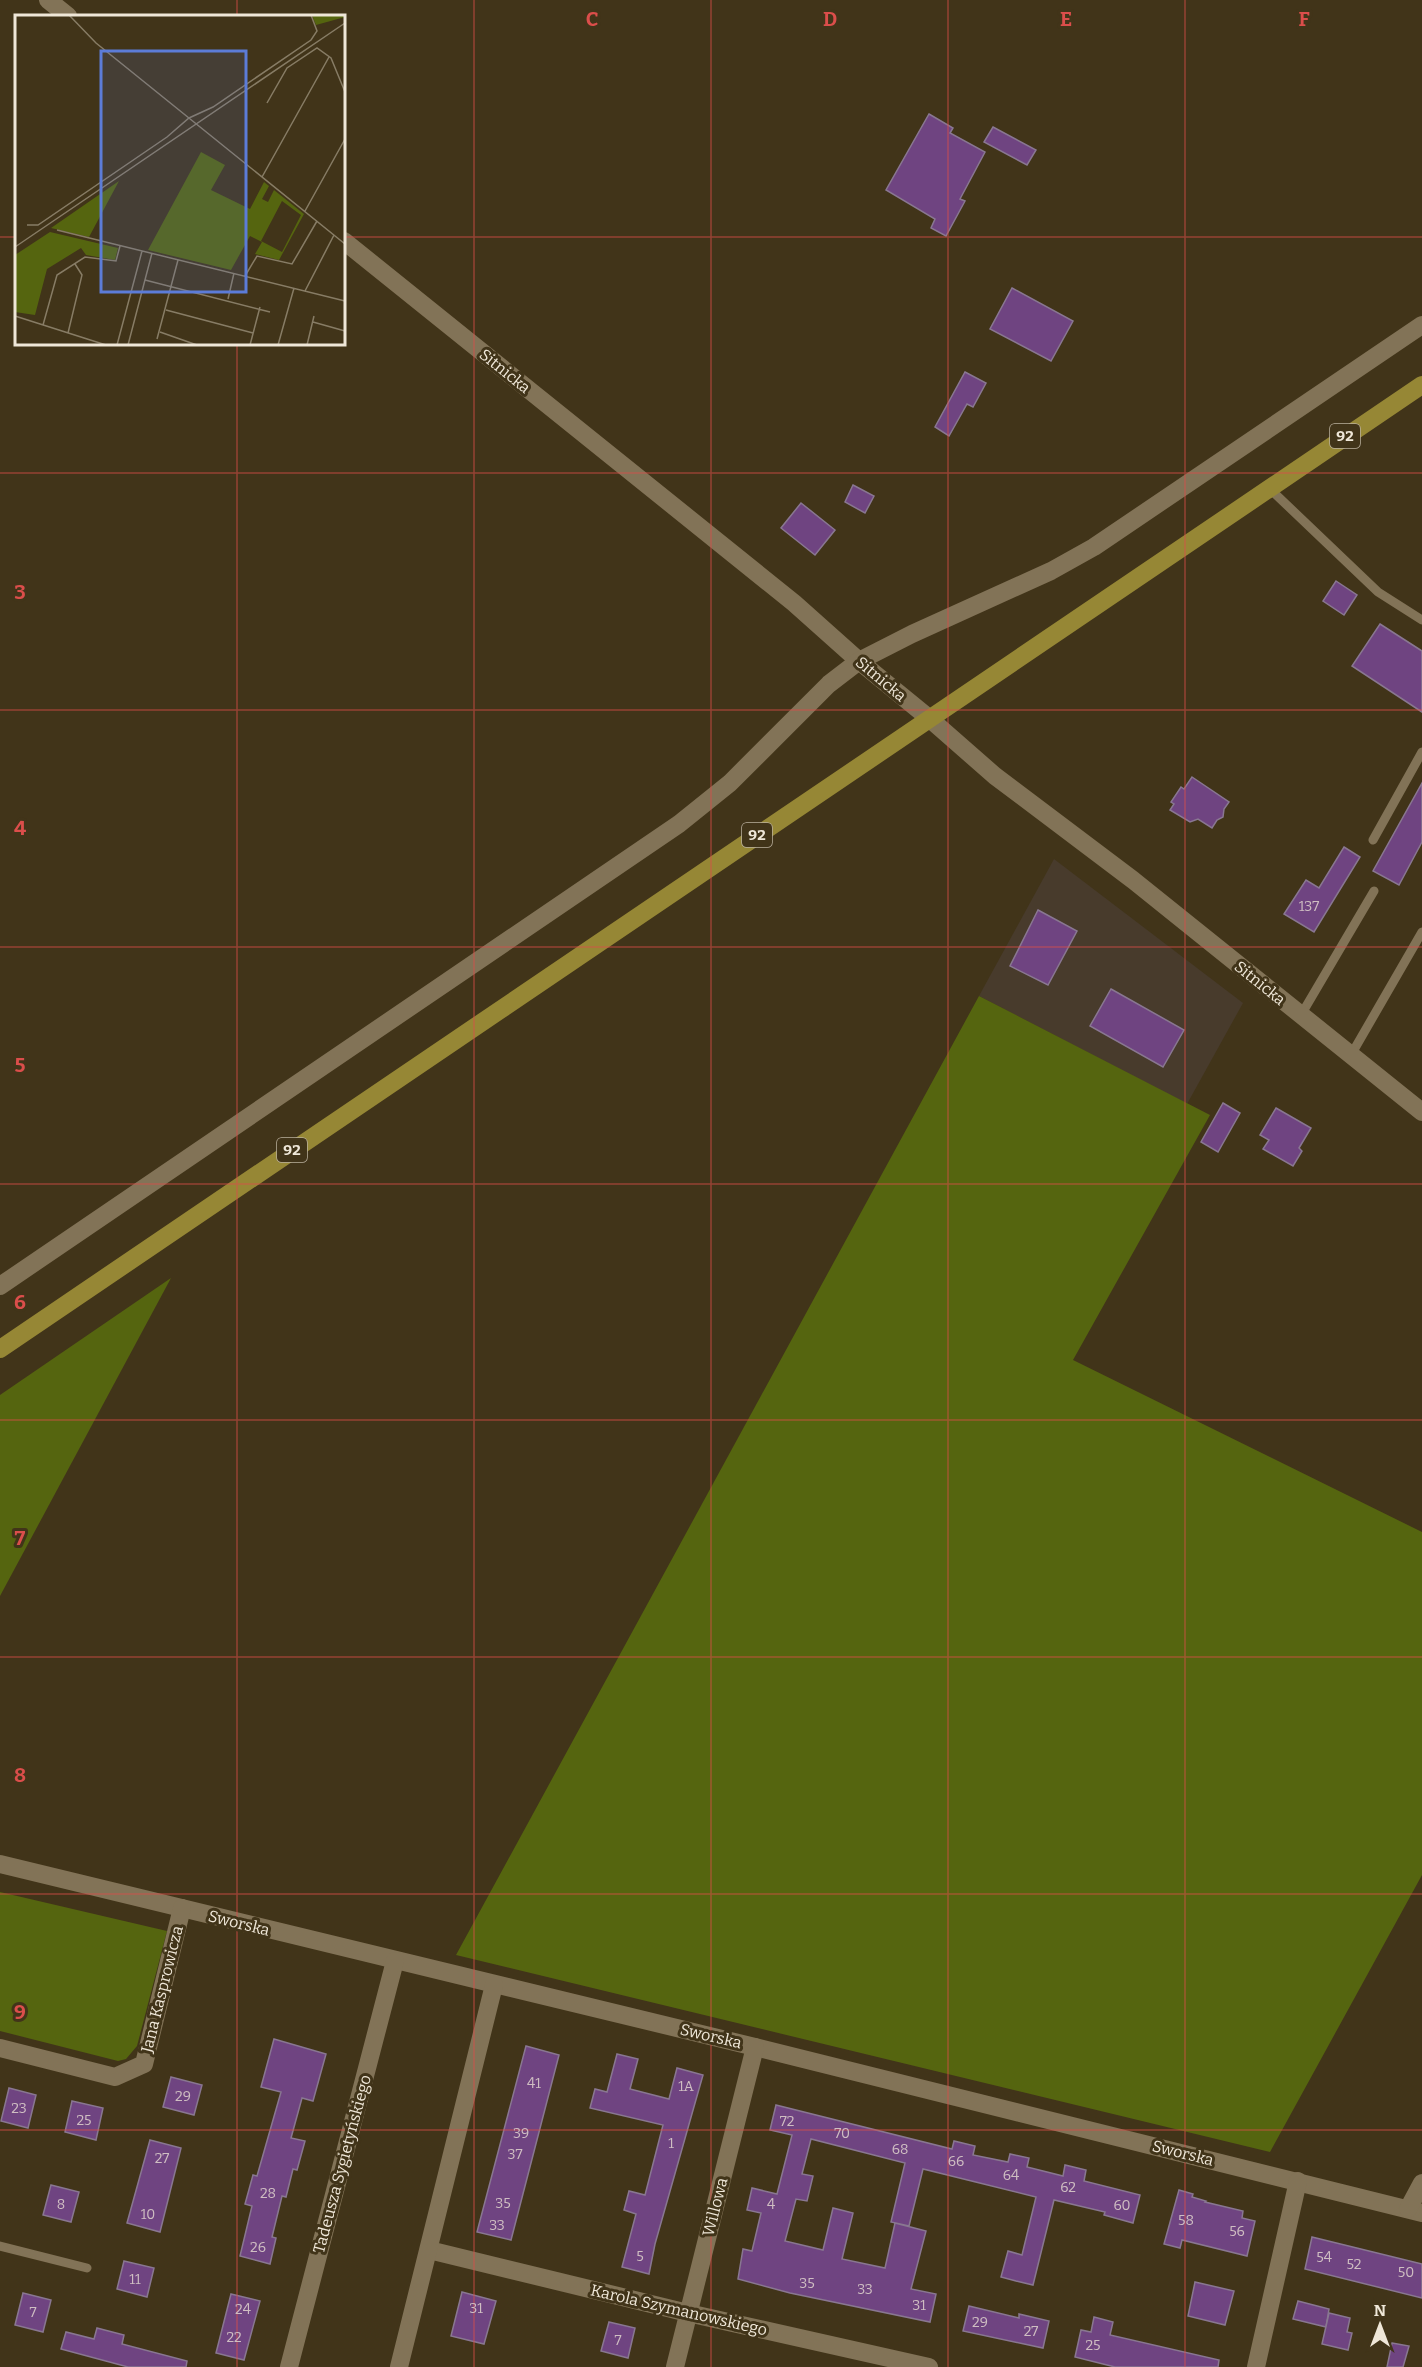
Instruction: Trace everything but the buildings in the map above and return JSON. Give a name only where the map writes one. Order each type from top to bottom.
[{"type":"main road","name":"92","points":[[0,1349],[1422,385]]},
{"type":"street","points":[[48,0],[67,15]]},
{"type":"street","name":"Sitnicka","points":[[345,242],[794,603],[995,776],[1133,880],[1422,1112]]},
{"type":"street","points":[[0,1286],[679,824],[730,783],[829,684],[859,661],[912,634],[1051,572],[1094,547],[1422,325]]},
{"type":"street","name":"Sworska","points":[[0,1864],[755,2047],[1415,2211]]},
{"type":"street","name":"Jana Kasprowicza","points":[[0,2048],[115,2077],[144,2064],[182,1908]]},
{"type":"street","name":"Tadeusza Sygietyńskiego","points":[[289,2367],[395,1961]]},
{"type":"street","points":[[399,2367],[494,1985]]},
{"type":"street","name":"Willowa","points":[[675,2367],[755,2047]]},
{"type":"street","points":[[1256,2367],[1298,2181]]},
{"type":"street","points":[[1415,2211],[1422,2183]]},
{"type":"street","name":"Karola Szymanowskiego","points":[[429,2250],[688,2313],[929,2367]]},
{"type":"lane","points":[[1269,488],[1378,592],[1422,620]]},
{"type":"lane","points":[[1373,840],[1422,752]]},
{"type":"lane","points":[[1301,1015],[1374,891]]},
{"type":"lane","points":[[1351,1055],[1422,932]]},
{"type":"lane","points":[[0,2246],[87,2268]]},
{"type":"shaded area","points":[[1054,859],[1243,1003],[1187,1104],[979,996]]},
{"type":"green space","points":[[979,996],[1210,1115],[1073,1360],[1422,1532],[1422,1875],[1270,2152],[456,1955]]},
{"type":"green space","points":[[171,1278],[0,1596],[0,1395]]},
{"type":"green space","points":[[0,1892],[167,1931],[137,2046],[126,2059],[118,2061],[0,2031]]}]
